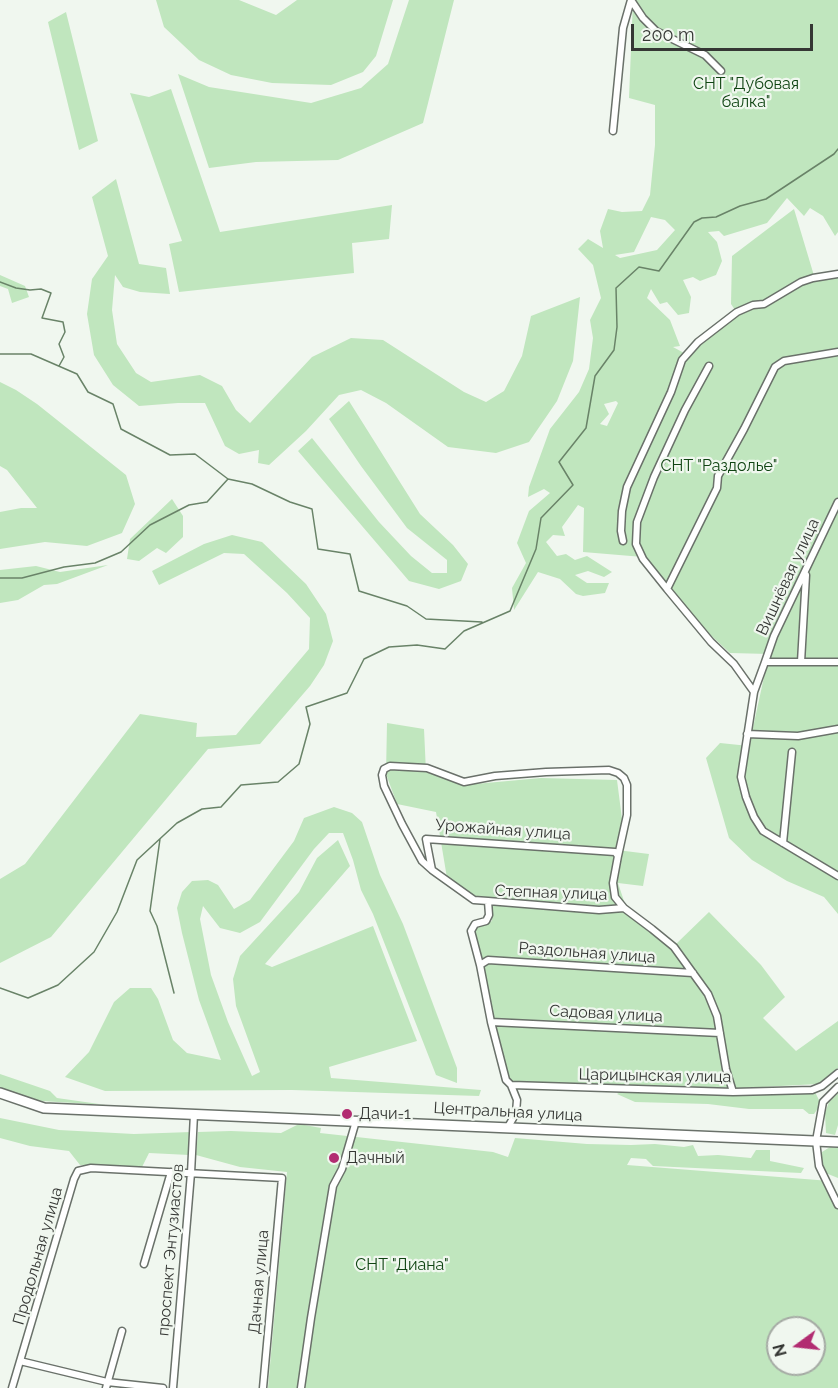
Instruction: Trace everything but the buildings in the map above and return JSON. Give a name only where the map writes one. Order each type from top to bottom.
[{"type":"street","points":[[631,0],[643,18],[656,31],[705,55],[721,71]]},
{"type":"street","points":[[614,131],[623,28],[631,0]]},
{"type":"street","points":[[623,541],[622,512],[627,487],[671,392],[682,360],[698,342],[737,312],[753,305],[764,304],[801,282],[838,274]]},
{"type":"street","points":[[667,589],[717,488],[718,476],[775,367],[784,362],[838,352]]},
{"type":"street","points":[[709,366],[685,410],[654,477],[638,522],[636,544],[643,559],[711,642],[734,664],[754,692]]},
{"type":"street","name":"Вишнёвая улица","points":[[838,502],[774,636],[765,662],[838,662]]},
{"type":"street","points":[[801,662],[806,571]]},
{"type":"street","points":[[765,662],[754,692],[747,734],[741,777],[746,797],[763,831],[838,874]]},
{"type":"street","points":[[747,734],[798,736],[838,729]]},
{"type":"street","points":[[783,843],[792,752]]},
{"type":"street","points":[[488,902],[474,900],[422,861],[384,786],[382,775],[384,769],[390,766],[428,768],[464,782],[495,776],[546,772],[609,770],[618,773],[627,785],[627,815],[613,883],[615,897],[624,908]]},
{"type":"street","name":"Урожайная улица","points":[[432,870],[426,838],[607,850],[615,852],[618,856]]},
{"type":"street","name":"Степная улица","points":[[511,1085],[506,1080],[471,931],[475,924],[486,921],[489,915],[488,902],[599,910],[624,908],[674,947],[708,994],[717,1016],[726,1069],[733,1092]]},
{"type":"street","name":"Раздольная улица","points":[[480,965],[488,960],[693,972]]},
{"type":"street","name":"Садовая улица","points":[[491,1022],[720,1033]]},
{"type":"street","name":"Царицынская улица","points":[[511,1085],[733,1092],[812,1090],[822,1086],[838,1073]]},
{"type":"street","points":[[508,1127],[516,1113],[517,1100],[511,1085]]},
{"type":"street","points":[[838,1087],[824,1102],[816,1141],[819,1166],[838,1205]]},
{"type":"street","name":"Центральная улица","points":[[0,1093],[45,1108],[838,1142]]},
{"type":"street","name":"проспект Энтузиастов","points":[[173,1388],[194,1114]]},
{"type":"street","points":[[301,1388],[312,1307],[333,1186],[342,1169],[356,1120]]},
{"type":"street","name":"Продольная улица","points":[[12,1388],[78,1172],[82,1169],[171,1172]]},
{"type":"street","points":[[144,1264],[171,1172],[191,1173]]},
{"type":"street","name":"Дачная улица","points":[[191,1173],[282,1178],[263,1388]]},
{"type":"street","points":[[106,1385],[122,1331]]},
{"type":"street","points":[[21,1361],[106,1385],[163,1388]]},
{"type":"green space","points":[[156,0],[239,0],[276,15],[297,0],[393,0],[376,56],[363,72],[331,85],[272,83],[231,75],[199,60],[164,27]]},
{"type":"green space","points":[[409,0],[454,0],[423,123],[338,160],[256,162],[209,168],[178,74],[209,87],[311,103],[361,88],[388,64]]},
{"type":"green space","points":[[633,0],[838,0],[838,232],[835,236],[823,216],[810,208],[804,216],[787,198],[767,223],[724,236],[719,231],[708,232],[717,242],[722,261],[716,275],[700,281],[693,277],[683,280],[691,297],[689,313],[678,315],[667,302],[660,304],[651,289],[647,298],[670,320],[680,346],[673,347],[684,353],[715,324],[735,310],[731,304],[732,256],[794,209],[815,279],[838,277],[838,914],[824,897],[787,881],[752,860],[729,838],[706,758],[720,743],[749,746],[769,654],[730,653],[704,629],[643,557],[583,552],[584,508],[578,505],[562,527],[565,536],[553,535],[546,542],[557,556],[566,554],[575,560],[587,556],[612,572],[604,577],[588,571],[575,575],[587,583],[609,583],[605,593],[583,596],[576,594],[560,579],[538,572],[514,610],[512,588],[526,563],[517,543],[529,511],[550,493],[544,489],[528,497],[529,487],[550,429],[579,392],[589,369],[593,338],[590,320],[601,298],[593,265],[578,249],[588,239],[603,248],[600,231],[608,209],[622,212],[642,211],[650,195],[655,145],[655,105],[629,98]],"holes":[[[651,217],[665,220],[675,230],[657,250],[620,258],[615,255],[634,252]],[[616,401],[618,403],[607,426],[600,424],[609,414],[604,404]]]},
{"type":"green space","points":[[66,12],[98,141],[79,150],[48,22]]},
{"type":"green space","points":[[171,89],[220,232],[392,205],[389,239],[352,243],[354,273],[179,292],[169,244],[182,241],[130,93],[149,97]]},
{"type":"green space","points":[[116,179],[139,264],[166,268],[170,294],[140,292],[123,287],[115,275],[112,310],[117,344],[136,373],[151,382],[200,375],[222,386],[236,410],[250,423],[312,357],[351,338],[383,340],[464,392],[486,402],[504,391],[522,356],[531,316],[580,297],[573,361],[557,401],[529,442],[496,453],[448,447],[386,403],[361,390],[339,395],[306,431],[269,465],[258,463],[259,450],[239,454],[225,446],[205,403],[139,406],[113,385],[94,355],[87,314],[92,279],[108,256],[92,197]]},
{"type":"green space","points":[[0,275],[25,286],[29,297],[12,303],[8,289],[0,286]]},
{"type":"green space","points":[[0,382],[37,404],[126,475],[135,504],[122,533],[87,546],[45,542],[0,549],[0,512],[37,508],[7,470],[0,466]]},
{"type":"green space","points":[[349,401],[420,514],[453,545],[468,564],[461,581],[439,589],[409,581],[298,451],[312,438],[379,522],[411,556],[432,573],[447,573],[447,560],[407,528],[329,419]]},
{"type":"green space","points":[[172,499],[183,516],[183,537],[166,553],[157,548],[139,561],[127,559],[130,539]]},
{"type":"green space","points":[[232,535],[262,542],[306,584],[326,614],[333,641],[324,665],[310,686],[260,744],[208,749],[51,937],[0,963],[0,879],[25,864],[140,714],[197,723],[196,737],[236,735],[309,649],[310,618],[287,593],[244,554],[224,553],[159,585],[152,571],[204,544]]},
{"type":"green space","points":[[108,565],[57,584],[44,585],[18,600],[0,603],[0,570],[36,566],[60,572]]},
{"type":"green space","points":[[387,723],[424,729],[426,772],[457,783],[475,784],[541,778],[617,780],[622,819],[617,850],[649,854],[643,886],[618,883],[626,907],[676,944],[709,912],[761,965],[785,997],[763,1018],[796,1051],[838,1021],[838,1068],[818,1084],[725,1089],[506,1081],[474,928],[492,921],[488,899],[471,897],[447,878],[436,812],[397,804],[386,774]]},
{"type":"green space","points":[[334,807],[352,813],[362,822],[380,875],[403,924],[457,1068],[457,1083],[436,1075],[373,914],[361,890],[343,833],[329,833],[314,849],[260,922],[240,933],[220,928],[203,906],[200,919],[211,975],[228,1022],[252,1076],[260,1072],[236,1006],[233,979],[240,956],[299,892],[317,858],[338,840],[350,866],[265,964],[272,967],[373,926],[417,1041],[329,1067],[331,1078],[481,1090],[479,1096],[292,1090],[105,1091],[65,1077],[89,1052],[114,1002],[130,988],[151,988],[158,999],[173,1040],[187,1053],[221,1060],[199,1000],[182,933],[177,908],[182,892],[192,881],[208,880],[218,885],[234,909],[250,900],[294,841],[304,818]]},
{"type":"green space","points":[[0,1074],[50,1091],[57,1098],[106,1105],[42,1101],[17,1096],[0,1087]]},
{"type":"green space","points":[[623,1090],[815,1092],[821,1104],[814,1114],[809,1114],[803,1109],[749,1109],[708,1104],[635,1102],[617,1094]]},
{"type":"green space","points":[[838,1093],[838,1125],[835,1135],[826,1133],[825,1113],[829,1102]]},
{"type":"green space","points":[[0,1118],[59,1130],[134,1134],[191,1132],[189,1155],[149,1153],[142,1167],[80,1165],[69,1151],[30,1146],[0,1138]]},
{"type":"green space","name":"СНТ \"Диана\"","points":[[299,1124],[321,1128],[320,1133],[493,1152],[508,1157],[515,1138],[587,1144],[655,1144],[684,1147],[693,1145],[698,1156],[751,1158],[756,1150],[770,1150],[770,1161],[804,1168],[801,1173],[653,1166],[646,1159],[631,1158],[627,1165],[830,1181],[838,1198],[838,1388],[268,1388],[287,1172],[240,1167],[196,1155],[198,1132],[281,1133]]},
{"type":"green space","points":[[830,1147],[838,1148],[838,1178],[823,1172],[821,1168],[822,1152]]},
{"type":"waterway","points":[[0,988],[28,998],[58,985],[94,952],[117,912],[137,860],[177,823],[202,809],[221,807],[241,785],[278,782],[299,764],[310,724],[306,707],[347,693],[364,659],[389,647],[417,645],[445,649],[464,631],[510,611],[536,549],[541,518],[573,485],[559,462],[586,428],[595,376],[614,350],[617,327],[616,288],[639,267],[659,271],[694,222],[702,218],[716,217],[740,206],[766,199],[834,154],[838,149]]},
{"type":"waterway","points":[[0,282],[16,288],[41,289],[51,293],[42,318],[63,322],[65,332],[59,344],[64,357],[59,366]]},
{"type":"waterway","points":[[0,354],[31,354],[77,374],[88,392],[113,404],[121,429],[170,455],[195,454],[228,479]]},
{"type":"waterway","points":[[0,578],[22,578],[64,567],[95,563],[121,552],[150,525],[189,505],[207,502],[228,479],[252,484],[290,502],[312,509],[318,549],[350,554],[359,591],[407,606],[426,619],[482,622]]},
{"type":"waterway","points":[[160,839],[150,911],[157,926],[174,993]]},
{"type":"place","name":"Дачи-1","points":[[347,1114]]},
{"type":"place","name":"Дачный","points":[[334,1158]]},
{"type":"park label","name":"СНТ \"Дубовая балка\"","points":[[746,93]]},
{"type":"park label","name":"СНТ \"Раздолье\"","points":[[719,466]]}]
